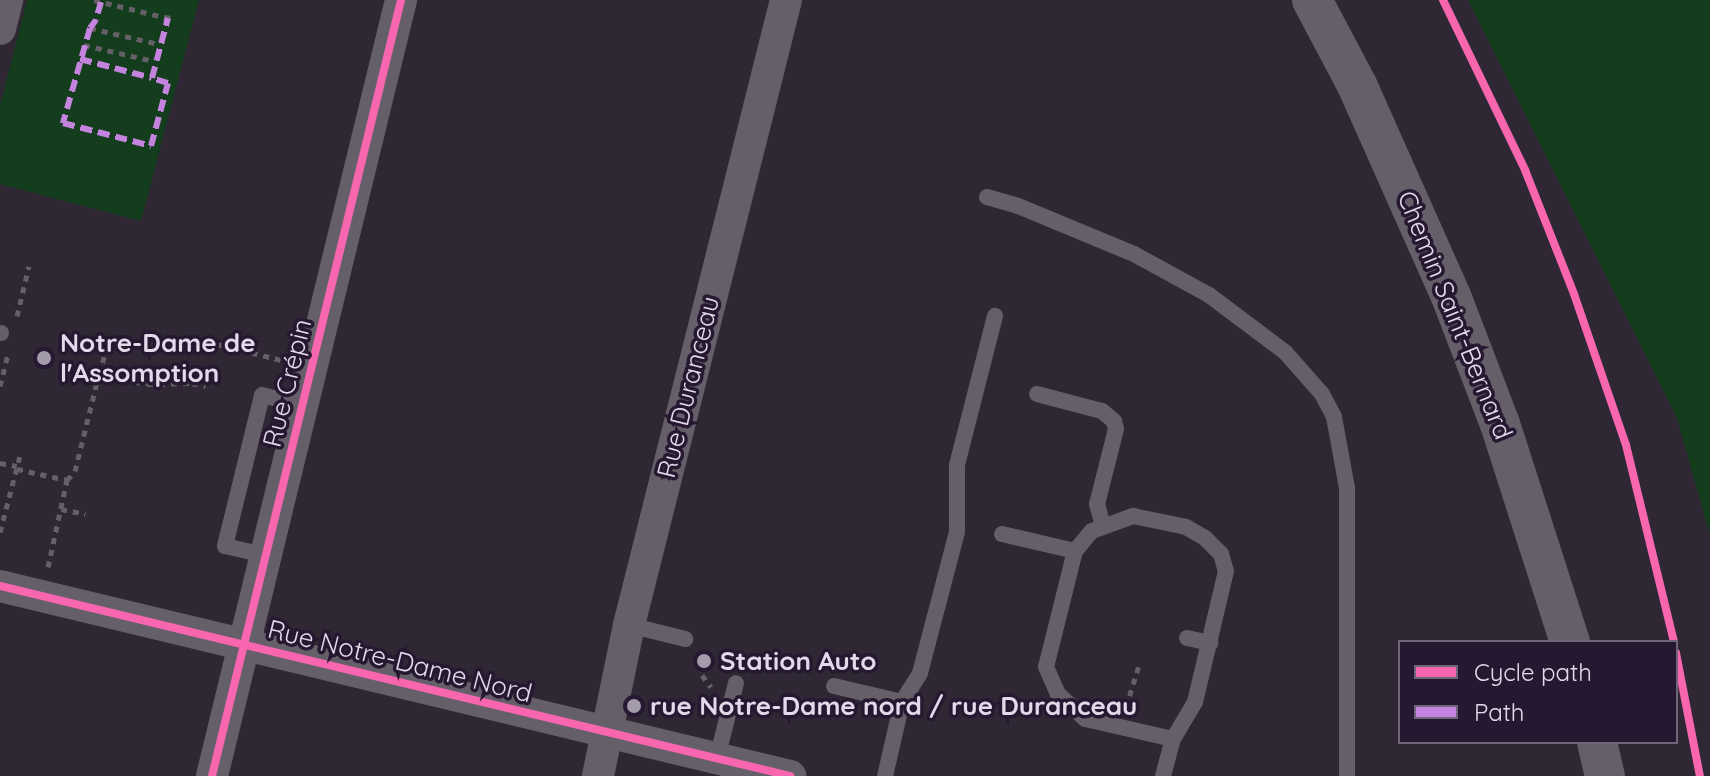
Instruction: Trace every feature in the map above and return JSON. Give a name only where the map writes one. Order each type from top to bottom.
[{"type":"street","points":[[0,29],[7,0]]},
{"type":"street","name":"Rue Crépin","points":[[212,776],[401,0]]},
{"type":"street","name":"Rue Duranceau","points":[[598,776],[629,625],[786,0]]},
{"type":"street","name":"Chemin Saint-Bernard","points":[[1312,0],[1357,85],[1425,234],[1477,361],[1542,548],[1569,640]]},
{"type":"street","name":"Rue Notre-Dame Nord","points":[[0,586],[790,776]]},
{"type":"street","points":[[1597,744],[1605,776]]},
{"type":"lane","points":[[987,197],[1018,206],[1134,254],[1209,295],[1285,352],[1322,394],[1334,417],[1342,445],[1347,488],[1347,776]]},
{"type":"lane","points":[[885,776],[902,702],[920,673],[957,532],[957,465],[995,316]]},
{"type":"lane","points":[[1037,394],[1102,411],[1114,421],[1116,429],[1097,504],[1103,526]]},
{"type":"lane","points":[[1163,776],[1173,739],[1195,702],[1226,571],[1221,554],[1186,527],[1133,516],[1103,526],[1081,541],[1075,551],[1046,667],[1058,694],[1085,719],[1173,739]]},
{"type":"lane","points":[[1002,534],[1075,551]]},
{"type":"lane","points":[[629,625],[685,639]]},
{"type":"lane","points":[[1187,638],[1210,643]]},
{"type":"lane","points":[[717,758],[736,683]]},
{"type":"lane","points":[[834,686],[902,702]]},
{"type":"path","points":[[94,0],[168,18],[168,15]]},
{"type":"path","points":[[90,28],[159,44]]},
{"type":"path","points":[[84,45],[154,61]]},
{"type":"path","points":[[5,330],[29,266]]},
{"type":"path","points":[[205,341],[295,363]]},
{"type":"path","points":[[42,595],[67,480],[75,471],[105,354]]},
{"type":"path","points":[[99,374],[143,384],[192,383],[206,386]]},
{"type":"path","points":[[143,384],[146,374]]},
{"type":"path","points":[[0,532],[20,456]]},
{"type":"path","points":[[0,463],[67,480]]},
{"type":"path","points":[[61,509],[86,514]]},
{"type":"path","points":[[1120,727],[1140,662]]},
{"type":"green space","points":[[27,0],[199,0],[141,221],[0,184],[0,106]]},
{"type":"green space","points":[[1468,0],[1710,0],[1710,535],[1677,418]]},
{"type":"marked path","points":[[101,2],[96,20],[90,28],[63,123],[151,146],[168,83],[152,78],[168,18]]},
{"type":"marked path","points":[[80,59],[152,78]]},
{"type":"cycle path","points":[[212,776],[401,0]]},
{"type":"cycle path","points":[[1443,0],[1525,170],[1574,294],[1626,445],[1674,640]]},
{"type":"cycle path","points":[[0,586],[790,776]]},
{"type":"cycle path","points":[[1678,663],[1700,776]]},
{"type":"place","name":"Notre-Dame de l'Assomption","points":[[44,358]]},
{"type":"place","name":"Station Auto","points":[[704,661]]},
{"type":"place","name":"rue Notre-Dame nord / rue Duranceau","points":[[634,706]]}]
